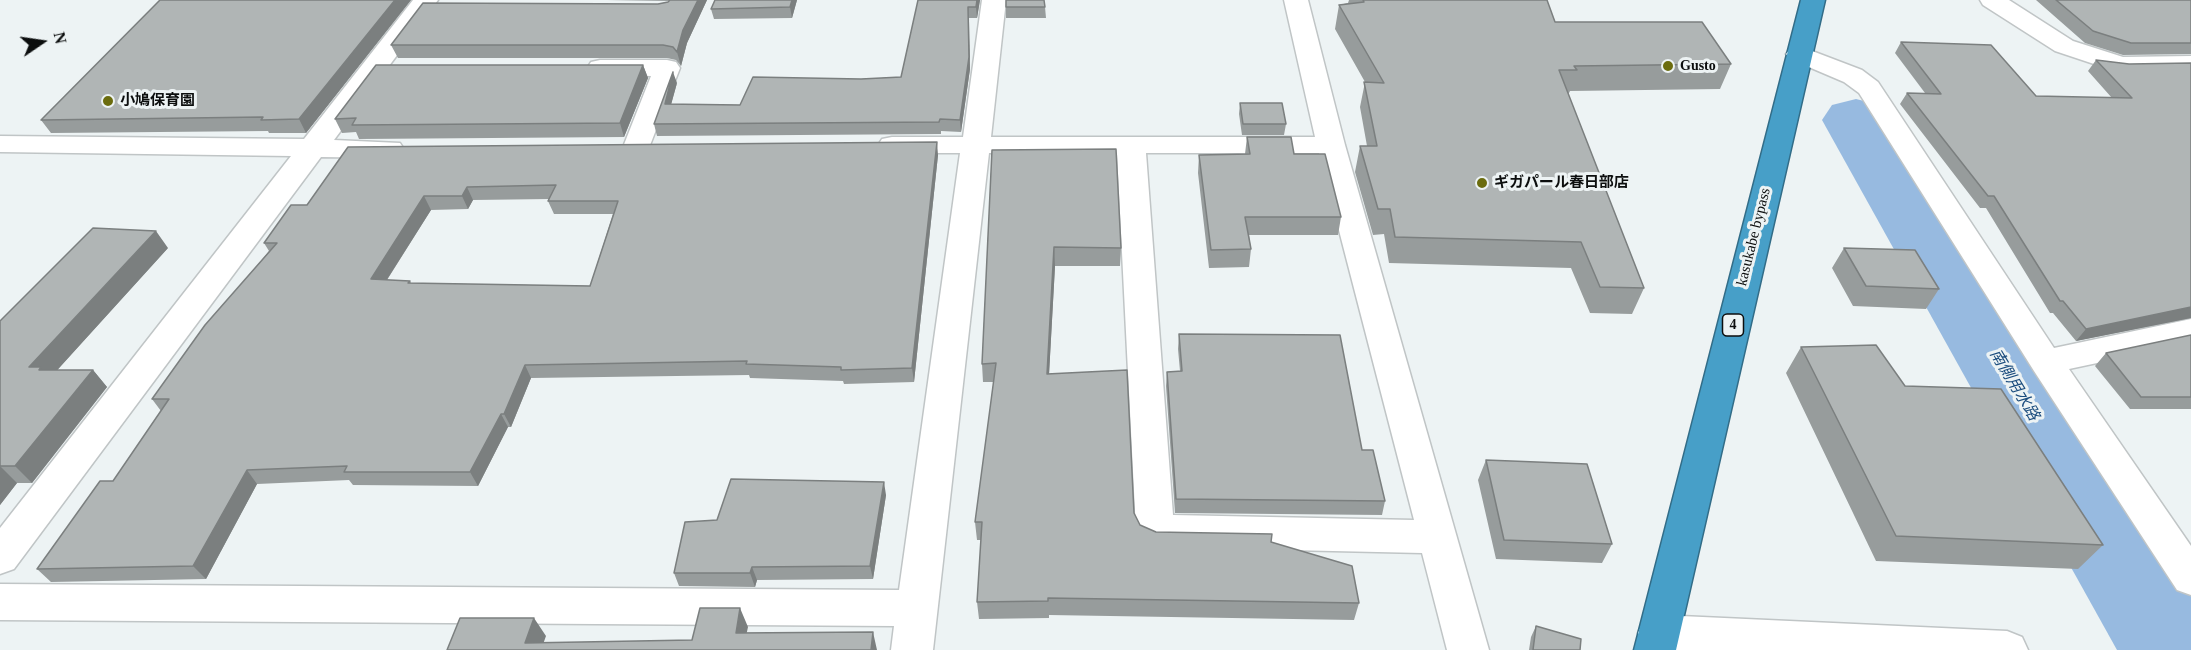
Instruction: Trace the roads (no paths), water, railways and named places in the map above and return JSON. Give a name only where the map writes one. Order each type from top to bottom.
[{"type":"highway","name":"kasukabe bypass","points":[[1657,642],[1813,0]]},
{"type":"street","points":[[912,650],[994,0]]},
{"type":"street","points":[[1296,0],[1331,145],[1468,650]]},
{"type":"street","points":[[1992,0],[2064,46],[2121,65],[2191,64]]},
{"type":"street","points":[[0,557],[373,68],[430,5]]},
{"type":"street","points":[[1799,54],[1853,76],[1869,88],[2046,362],[2191,578]]},
{"type":"street","points":[[373,68],[409,68]]},
{"type":"street","points":[[573,68],[668,68],[637,147]]},
{"type":"street","points":[[0,144],[311,150],[416,149]]},
{"type":"street","points":[[1131,144],[1155,531],[1437,537]]},
{"type":"street","points":[[870,145],[1331,145]]},
{"type":"street","points":[[2046,362],[2191,332]]},
{"type":"street","points":[[0,602],[918,608]]},
{"type":"street","points":[[1657,642],[2007,650]]},
{"type":"waterway","name":"南側用水路","points":[[1856,120],[2172,650]]},
{"type":"place","name":"Gusto","points":[[1668,66]]},
{"type":"place","name":"小鳩保育園","points":[[108,101]]},
{"type":"place","name":"ギガパール春日部店","points":[[1482,183]]}]
